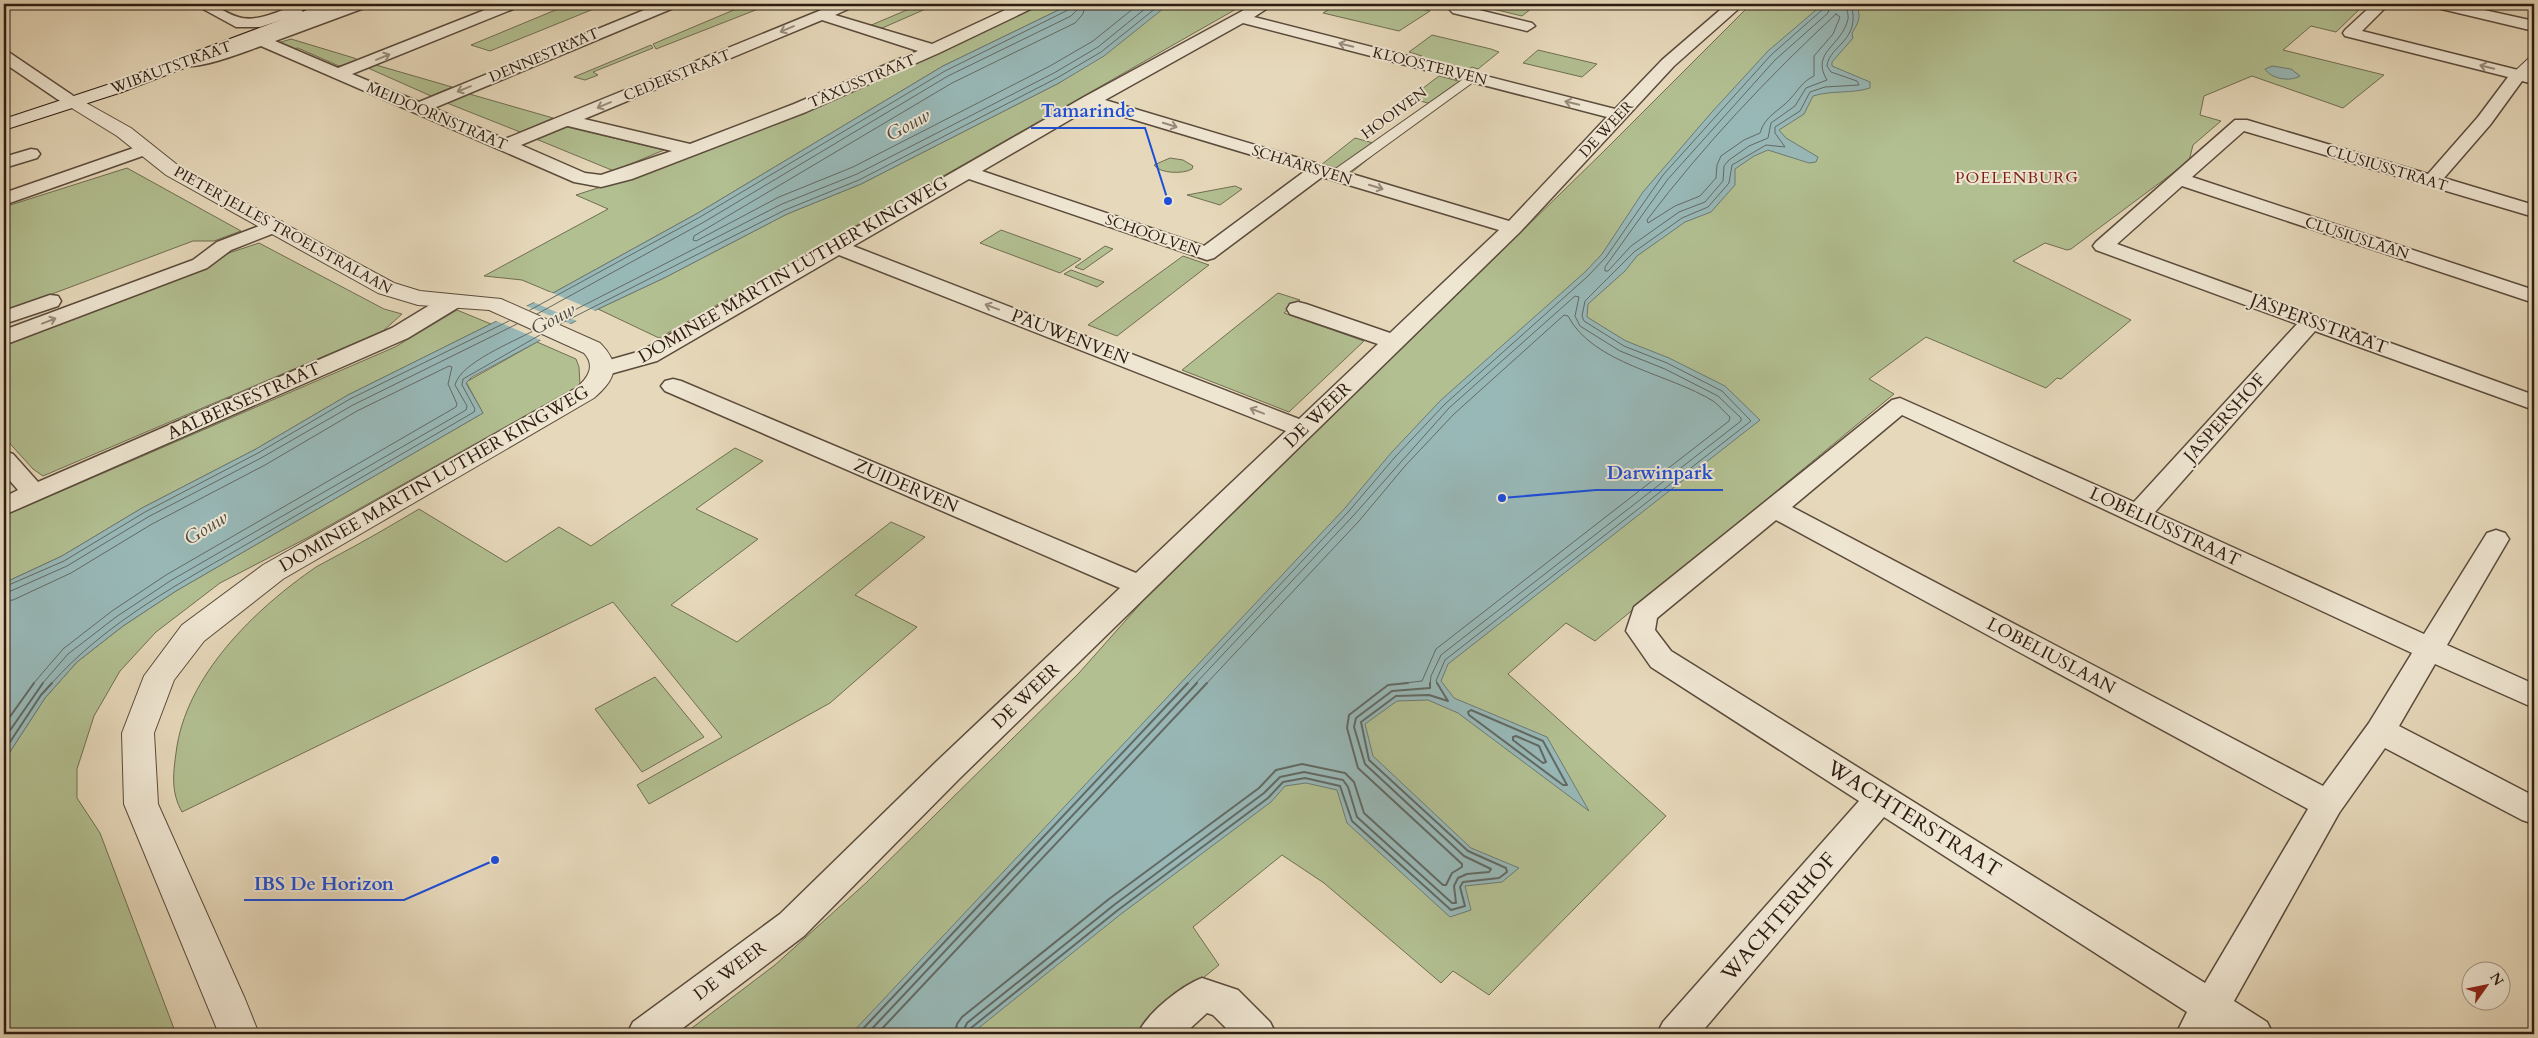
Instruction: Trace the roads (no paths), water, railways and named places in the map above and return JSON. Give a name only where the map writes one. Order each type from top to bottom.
[{"type":"street","name":"WIBAUTSTRAAT","points":[[202,4],[236,22],[277,20],[333,4]]},
{"type":"street","name":"WIBAUTSTRAAT","points":[[4,124],[277,20],[314,4]]},
{"type":"street","name":"WIBAUTSTRAAT","points":[[4,114],[69,98],[184,62],[337,4]]},
{"type":"street","points":[[184,62],[216,57],[362,4]]},
{"type":"street","points":[[337,74],[513,4]]},
{"type":"street","name":"DENNESTRAAT","points":[[417,109],[671,4]]},
{"type":"street","name":"TAXUSSTRAAT","points":[[689,149],[800,108],[933,50],[1030,4]]},
{"type":"street","name":"DOMINEE MARTIN LUTHER KINGWEG","points":[[239,1034],[142,804],[138,733],[160,676],[193,633],[273,572],[585,393],[598,381],[603,369],[649,356],[1090,101],[1266,4]]},
{"type":"street","points":[[1467,4],[1458,10],[1527,26]]},
{"type":"street","name":"DE WEER","points":[[646,1034],[792,924],[948,770],[1513,228],[1668,64],[1736,4]]},
{"type":"street","points":[[2381,4],[2351,33],[2526,77]]},
{"type":"street","points":[[2438,4],[2534,26]]},
{"type":"street","points":[[833,8],[933,50]]},
{"type":"street","name":"CEDERSTRAAT","points":[[506,145],[833,8]]},
{"type":"street","name":"KLOOSTERVEN","points":[[1241,18],[1619,115]]},
{"type":"street","name":"MEIDOORNSTRAAT","points":[[262,41],[581,178],[601,181],[625,174],[689,149]]},
{"type":"street","name":"PIETER JELLES TROELSTRALAAN","points":[[4,56],[124,132],[173,171],[394,292],[405,296],[451,302],[493,304],[584,344],[597,352],[602,359],[603,369]]},
{"type":"street","points":[[2432,181],[2484,121],[2526,77],[2534,60]]},
{"type":"street","name":"HOOIVEN","points":[[1328,172],[1472,77]]},
{"type":"street","name":"SCHAARSVEN","points":[[1090,101],[1513,228]]},
{"type":"street","points":[[568,120],[689,149]]},
{"type":"street","name":"CLUSIUSSTRAAT","points":[[2179,179],[2241,124],[2534,211]]},
{"type":"street","points":[[4,199],[145,149]]},
{"type":"street","points":[[4,163],[31,154]]},
{"type":"street","name":"SCHOOLVEN","points":[[967,172],[1207,254],[1328,172]]},
{"type":"street","name":"JASPERSSTRAAT","points":[[2179,179],[2104,246],[2534,403]]},
{"type":"street","name":"CLUSIUSLAAN","points":[[2179,179],[2534,297]]},
{"type":"street","points":[[4,318],[187,251],[224,246],[276,226]]},
{"type":"street","points":[[4,338],[200,264],[224,246]]},
{"type":"street","name":"PAUWENVEN","points":[[836,247],[1303,429]]},
{"type":"street","name":"AALBERSESTRAAT","points":[[4,507],[400,333],[451,302]]},
{"type":"street","points":[[1298,309],[1394,342]]},
{"type":"street","name":"JASPERSHOF","points":[[2138,514],[2311,322]]},
{"type":"street","name":"ZUIDERVEN","points":[[674,386],[1140,586]]},
{"type":"street","name":"LOBELIUSSTRAAT","points":[[1774,508],[1900,405],[2534,697]]},
{"type":"street","points":[[4,459],[34,493]]},
{"type":"street","name":"WACHTERSTRAAT","points":[[1774,508],[1644,614],[1640,631],[1661,659],[1882,798],[2202,1020],[2254,1034]]},
{"type":"street","name":"LOBELIUSLAAN","points":[[1774,508],[2328,804]]},
{"type":"street","points":[[2202,1020],[2328,804],[2380,731],[2496,539]]},
{"type":"street","points":[[2380,731],[2534,811]]},
{"type":"street","name":"WACHTERHOF","points":[[1676,1034],[1882,798]]},
{"type":"street","points":[[1156,1034],[1202,995],[1225,1002],[1257,1034]]},
{"type":"water","name":"Gouw","points":[[1071,4],[1169,4],[1104,56],[1059,83],[861,184],[787,214],[664,278],[598,309],[472,377],[466,383],[483,413],[176,591],[123,626],[77,662],[45,698],[4,761],[4,583],[62,556],[142,508],[256,449],[348,395],[553,293],[698,213],[943,66]]},
{"type":"water","points":[[1823,4],[1855,4],[1859,15],[1858,22],[1852,33],[1853,38],[1832,62],[1832,66],[1870,82],[1870,88],[1813,96],[1804,114],[1779,130],[1786,138],[1818,157],[1816,162],[1809,163],[1768,150],[1754,156],[1735,169],[1735,185],[1711,212],[1685,222],[1637,256],[1625,271],[1588,304],[1587,317],[1626,341],[1669,358],[1725,386],[1760,420],[1448,664],[1441,681],[1454,698],[1547,737],[1589,811],[1458,713],[1428,700],[1397,701],[1365,724],[1373,756],[1471,848],[1519,868],[1502,882],[1465,886],[1471,910],[1450,917],[1347,823],[1337,790],[1306,783],[1285,786],[1271,802],[1121,914],[971,1034],[851,1034],[1345,508],[1391,453],[1441,400],[1585,272],[1602,254],[1643,192],[1711,113],[1768,51]]},
{"type":"water","points":[[2272,66],[2291,69],[2300,76],[2291,79],[2276,77],[2265,69]]},
{"type":"place","name":"Tamarinde","points":[[1168,201]]},
{"type":"place","name":"Darwinpark","points":[[1502,498]]},
{"type":"place","name":"IBS De Horizon","points":[[495,860]]},
{"type":"district","name":"POELENBURG","points":[[2017,178]]}]
